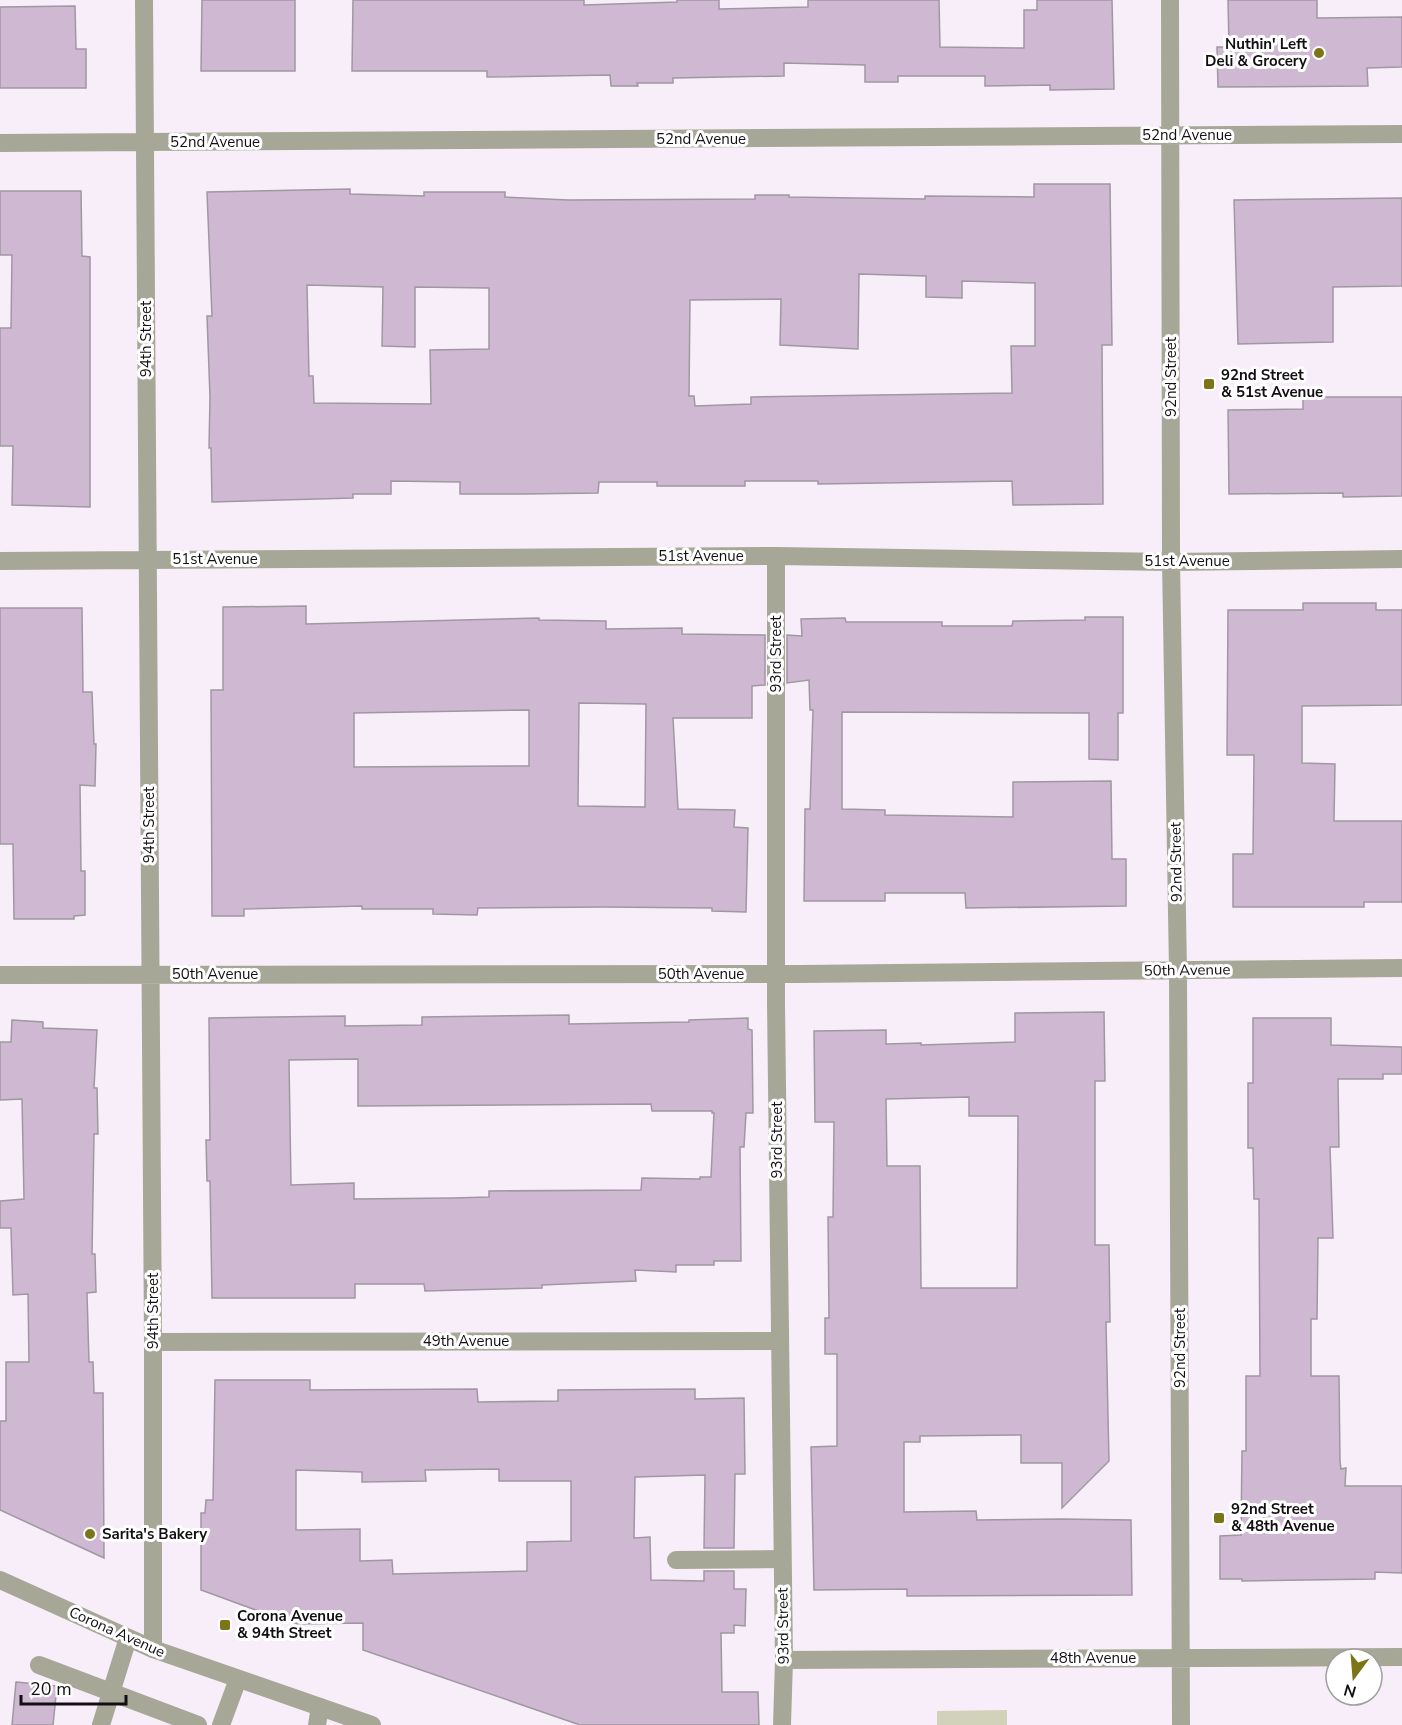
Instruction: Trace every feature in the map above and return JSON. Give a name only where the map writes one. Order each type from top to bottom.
[{"type":"street","name":"94th Street","points":[[144,0],[153,1649]]},
{"type":"street","name":"92nd Street","points":[[1170,0],[1172,562],[1178,971],[1181,1725]]},
{"type":"street","name":"52nd Avenue","points":[[0,143],[1402,134]]},
{"type":"street","name":"51st Avenue","points":[[0,561],[776,556],[1172,562],[1402,559]]},
{"type":"street","name":"93rd Street","points":[[776,556],[776,974],[784,1660],[782,1725]]},
{"type":"street","name":"50th Avenue","points":[[0,975],[776,974],[1402,968]]},
{"type":"street","name":"49th Avenue","points":[[153,1342],[779,1341]]},
{"type":"street","points":[[676,1560],[782,1559]]},
{"type":"street","name":"Corona Avenue","points":[[0,1580],[153,1649],[372,1725]]},
{"type":"street","points":[[100,1725],[128,1638]]},
{"type":"street","name":"48th Avenue","points":[[784,1660],[1402,1657]]},
{"type":"street","points":[[39,1665],[198,1725]]},
{"type":"street","points":[[221,1725],[238,1679]]},
{"type":"street","points":[[317,1725],[320,1707]]},
{"type":"green space","points":[[1007,1710],[1007,1725],[937,1725],[937,1711]]},
{"type":"building","points":[[202,0],[295,0],[295,71],[201,71]]},
{"type":"building","points":[[353,0],[584,0],[584,5],[719,0],[719,9],[808,7],[808,0],[939,0],[940,47],[1024,48],[1024,10],[1037,10],[1037,0],[1112,0],[1114,89],[1050,90],[1050,85],[985,86],[985,76],[898,76],[898,82],[865,82],[865,65],[784,63],[784,76],[673,78],[673,83],[637,83],[638,86],[611,86],[610,75],[487,77],[487,71],[352,71]]},
{"type":"building","points":[[1228,0],[1317,0],[1317,18],[1402,17],[1402,67],[1367,68],[1368,86],[1218,87],[1217,47],[1229,47]]},
{"type":"building","points":[[75,6],[76,49],[86,49],[86,88],[0,88],[0,7]]},
{"type":"building","points":[[1034,184],[1110,184],[1112,345],[1102,345],[1103,504],[1013,505],[1012,481],[818,484],[818,481],[745,481],[745,486],[657,486],[657,482],[599,482],[598,493],[460,494],[460,482],[391,481],[391,494],[353,494],[353,498],[212,502],[207,316],[212,316],[207,192],[350,189],[350,194],[424,196],[424,192],[505,192],[505,197],[568,200],[755,199],[755,195],[925,199],[925,196],[1034,197]],"holes":[[[859,274],[926,276],[926,297],[962,298],[962,281],[1035,283],[1035,346],[1011,346],[1012,393],[751,397],[751,404],[695,406],[694,396],[689,396],[690,300],[781,299],[780,345],[858,349]],[[307,285],[383,287],[382,346],[415,347],[415,287],[489,288],[489,349],[430,350],[431,404],[314,403],[313,376],[309,376]]]},
{"type":"building","points":[[0,191],[81,191],[82,256],[90,257],[90,507],[12,505],[13,446],[0,446],[0,328],[11,328],[12,255],[0,255]]},
{"type":"building","points":[[1402,198],[1402,286],[1333,287],[1333,342],[1238,344],[1234,200]]},
{"type":"building","points":[[1303,397],[1402,397],[1402,496],[1343,497],[1343,493],[1229,494],[1228,410],[1303,409]]},
{"type":"building","points":[[1303,603],[1376,603],[1376,610],[1402,610],[1402,705],[1302,706],[1302,763],[1335,764],[1334,821],[1402,821],[1402,902],[1364,902],[1364,907],[1233,907],[1233,854],[1253,854],[1254,755],[1227,755],[1228,610],[1303,610]]},
{"type":"building","points":[[306,606],[306,624],[539,618],[539,620],[606,621],[606,629],[682,628],[682,634],[765,635],[765,685],[752,686],[752,718],[673,718],[678,809],[735,810],[734,827],[748,828],[746,912],[712,911],[712,908],[478,908],[477,915],[433,914],[433,909],[362,909],[362,906],[244,909],[244,916],[212,916],[211,690],[223,690],[223,607]],"holes":[[[579,703],[646,704],[645,807],[578,806]],[[529,710],[529,766],[354,767],[354,713]]]},
{"type":"building","points":[[0,608],[82,608],[83,692],[92,692],[94,744],[96,744],[95,786],[80,785],[81,871],[85,871],[85,915],[74,916],[74,919],[14,919],[13,844],[0,844]]},
{"type":"building","points":[[1085,617],[1123,617],[1123,713],[1118,713],[1118,760],[1089,759],[1089,713],[842,712],[842,809],[885,810],[885,815],[1013,817],[1013,782],[1111,781],[1112,859],[1126,859],[1126,906],[966,908],[965,893],[885,893],[885,901],[804,901],[805,809],[810,809],[813,710],[810,710],[809,680],[787,683],[787,635],[802,636],[801,619],[845,618],[846,622],[942,622],[942,626],[1012,626],[1013,621],[1085,620]]},
{"type":"building","points":[[1104,1012],[1105,1081],[1095,1081],[1095,1245],[1109,1245],[1110,1322],[1106,1322],[1109,1461],[1062,1508],[1062,1463],[1021,1463],[1021,1435],[920,1436],[920,1442],[904,1442],[904,1512],[976,1511],[977,1520],[1131,1520],[1132,1595],[907,1596],[907,1589],[814,1590],[811,1447],[837,1446],[837,1354],[825,1354],[825,1318],[829,1318],[828,1217],[833,1217],[834,1122],[815,1122],[814,1031],[886,1030],[886,1044],[1015,1042],[1015,1013]],"holes":[[[969,1097],[969,1116],[1018,1116],[1017,1288],[921,1288],[920,1166],[887,1166],[886,1099]]]},
{"type":"building","points":[[569,1015],[569,1024],[689,1022],[689,1020],[748,1018],[748,1029],[752,1030],[753,1113],[746,1113],[744,1147],[740,1147],[741,1261],[714,1261],[714,1265],[676,1265],[676,1272],[635,1270],[636,1281],[542,1285],[542,1288],[425,1291],[424,1284],[355,1284],[355,1298],[212,1298],[210,1181],[207,1181],[206,1140],[210,1140],[209,1018],[345,1016],[345,1026],[422,1025],[422,1017]],"holes":[[[358,1059],[358,1106],[651,1104],[652,1111],[712,1111],[714,1113],[711,1177],[700,1177],[700,1179],[642,1178],[641,1190],[489,1191],[489,1197],[453,1198],[354,1199],[354,1183],[291,1185],[289,1060]]]},
{"type":"building","points":[[1253,1018],[1331,1018],[1331,1045],[1402,1047],[1402,1074],[1383,1074],[1383,1079],[1338,1079],[1339,1147],[1330,1147],[1333,1238],[1318,1238],[1317,1319],[1311,1319],[1311,1376],[1339,1376],[1340,1461],[1341,1469],[1346,1468],[1345,1486],[1402,1486],[1402,1573],[1375,1572],[1375,1579],[1242,1581],[1242,1579],[1220,1579],[1220,1536],[1241,1535],[1242,1451],[1246,1451],[1246,1376],[1260,1376],[1259,1199],[1254,1199],[1253,1148],[1248,1148],[1248,1083],[1253,1083]]},
{"type":"building","points":[[12,1020],[43,1022],[43,1028],[97,1030],[94,1088],[97,1088],[98,1134],[94,1134],[92,1254],[95,1254],[96,1292],[87,1293],[89,1362],[93,1362],[94,1393],[103,1393],[104,1558],[0,1510],[0,1421],[6,1421],[6,1362],[29,1362],[28,1294],[13,1295],[11,1228],[0,1228],[0,1201],[24,1199],[22,1099],[0,1100],[0,1042],[11,1042]]},
{"type":"building","points":[[215,1380],[310,1380],[310,1390],[477,1389],[478,1402],[558,1401],[558,1390],[695,1389],[695,1399],[744,1398],[745,1474],[735,1474],[734,1548],[704,1548],[705,1475],[635,1477],[634,1538],[650,1537],[651,1580],[704,1581],[704,1571],[734,1571],[734,1589],[746,1589],[745,1626],[734,1625],[734,1633],[721,1633],[722,1692],[758,1692],[759,1725],[580,1725],[363,1650],[363,1623],[294,1624],[201,1590],[201,1513],[205,1513],[206,1500],[213,1500]],"holes":[[[499,1469],[499,1481],[571,1481],[571,1541],[527,1542],[527,1571],[393,1574],[392,1560],[360,1561],[360,1529],[296,1530],[296,1470],[362,1472],[362,1482],[426,1481],[425,1470]]]},
{"type":"building","points":[[16,1682],[57,1686],[53,1725],[12,1725]]},
{"type":"place","name":"Nuthin' Left Deli & Grocery","points":[[1319,53]]},
{"type":"place","name":"92nd Street & 51st Avenue","points":[[1209,384]]},
{"type":"place","name":"92nd Street & 48th Avenue","points":[[1219,1518]]},
{"type":"place","name":"Sarita's Bakery","points":[[90,1534]]},
{"type":"place","name":"Corona Avenue & 94th Street","points":[[225,1625]]}]
